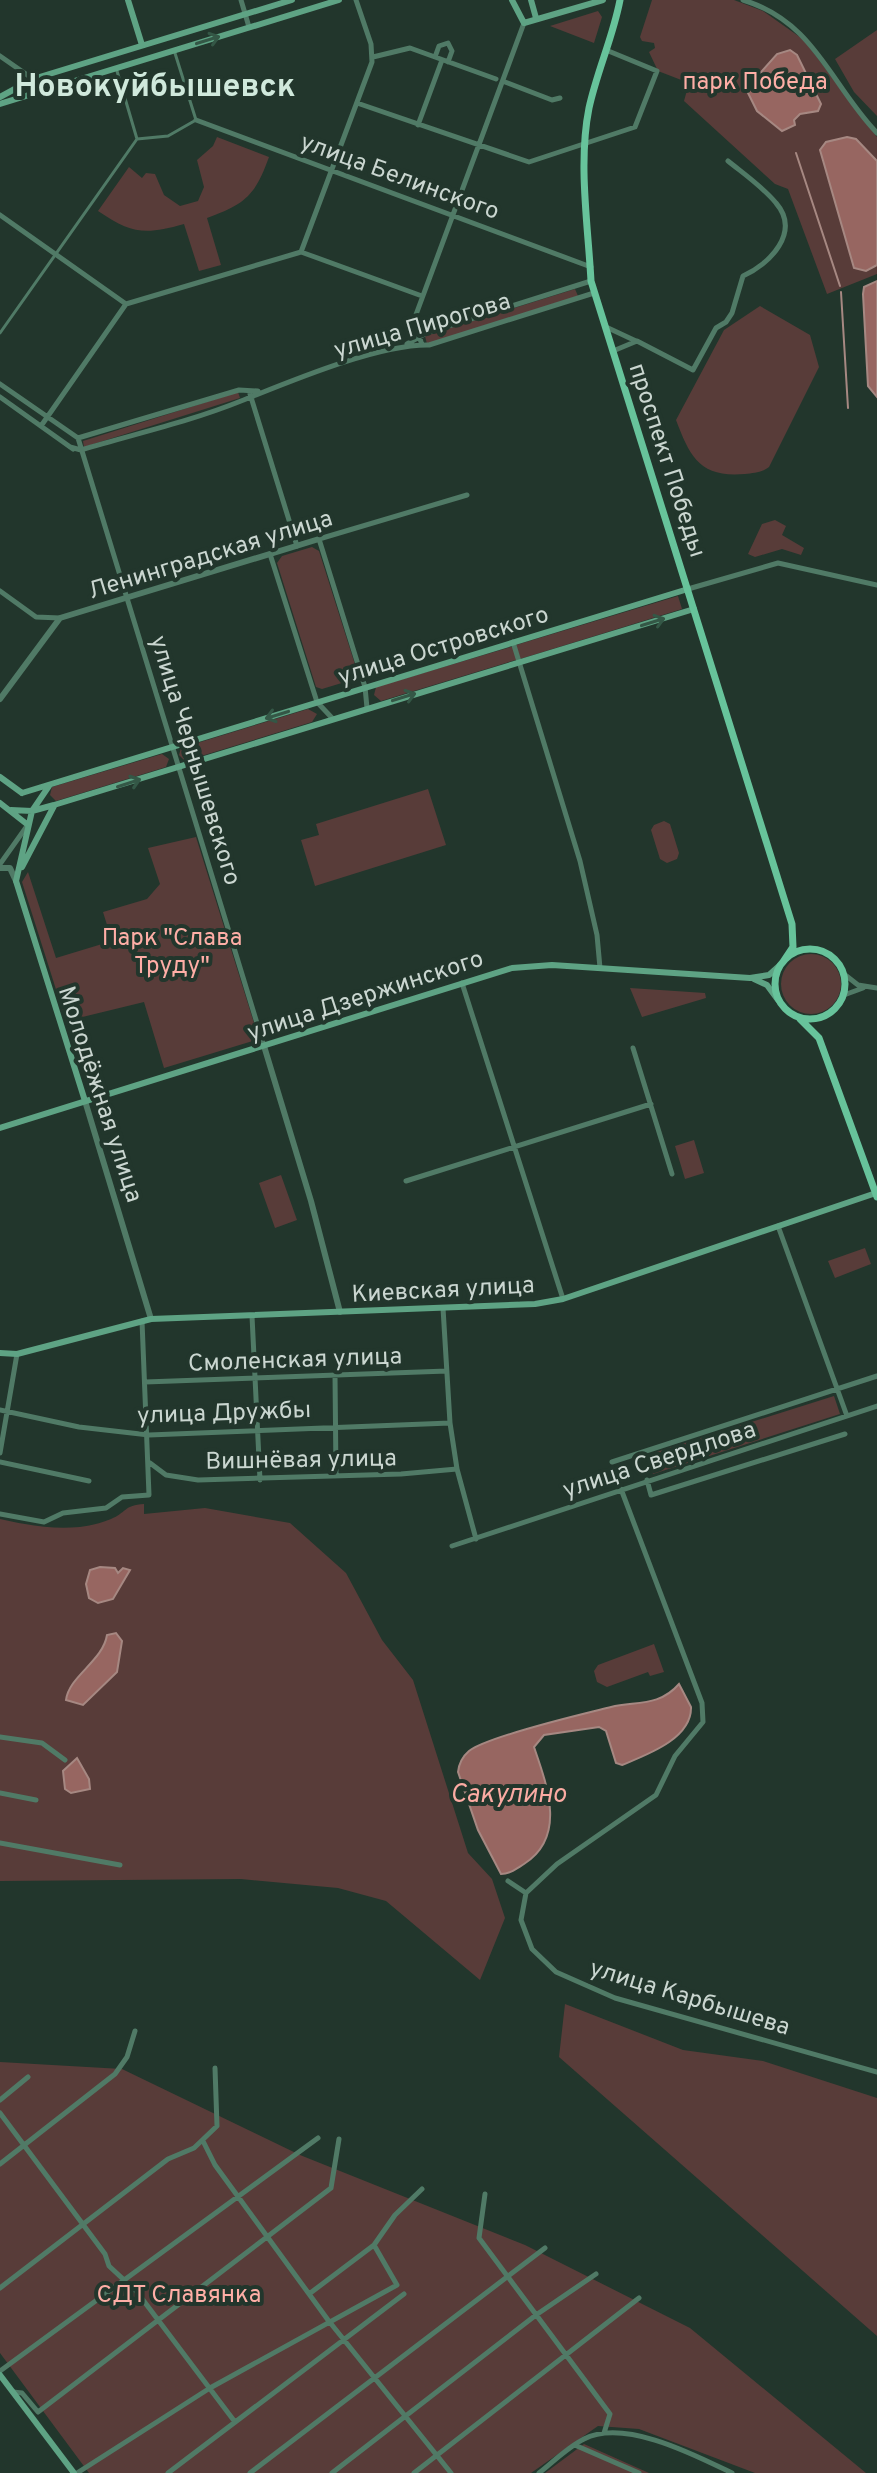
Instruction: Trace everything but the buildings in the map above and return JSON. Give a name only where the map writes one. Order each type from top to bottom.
[{"type":"main road","points":[[128,0],[142,45],[155,54],[174,50]]},
{"type":"main road","points":[[0,97],[33,79],[292,0]]},
{"type":"main road","points":[[0,104],[339,0]]},
{"type":"main road","points":[[512,0],[524,23],[603,0]]},
{"type":"main road","points":[[531,0],[536,18]]},
{"type":"main road","name":"проспект Победы","points":[[620,0],[589,109],[587,145],[591,281],[792,924],[801,939],[817,949]]},
{"type":"main road","points":[[116,68],[132,60],[142,45]]},
{"type":"main road","points":[[33,79],[38,92]]},
{"type":"main road","name":"улица Островского","points":[[22,793],[688,589]]},
{"type":"main road","name":"улица Островского","points":[[11,810],[54,805],[694,609]]},
{"type":"main road","points":[[0,777],[22,793],[30,810]]},
{"type":"main road","points":[[16,881],[54,805],[45,793],[49,786]]},
{"type":"main road","points":[[16,881],[30,810],[49,786]]},
{"type":"main road","points":[[11,810],[22,793]]},
{"type":"main road","points":[[0,803],[28,825]]},
{"type":"main road","name":"Молодёжная улица","points":[[16,881],[85,1101]]},
{"type":"main road","points":[[778,1000],[775,979],[793,947],[792,924]]},
{"type":"main road","points":[[781,964],[801,949],[817,949],[836,961],[844,974],[844,995],[837,1007],[823,1017],[798,1018]]},
{"type":"main road","name":"улица Дзержинского","points":[[0,1128],[462,983],[523,967],[600,968],[750,978],[769,975],[781,964]]},
{"type":"main road","points":[[750,978],[764,982],[778,1000],[819,1038],[876,1195]]},
{"type":"main road","points":[[819,1038],[823,1017]]},
{"type":"main road","name":"Киевская улица","points":[[0,1353],[17,1354],[151,1319],[535,1304],[563,1299],[876,1195]]},
{"type":"main road","points":[[0,2373],[76,2473]]},
{"type":"street","points":[[241,0],[249,27]]},
{"type":"street","points":[[301,252],[373,57],[356,0]]},
{"type":"street","points":[[743,0],[767,9],[810,41],[848,99],[877,133]]},
{"type":"street","points":[[422,345],[414,320],[505,82],[524,23]]},
{"type":"street","points":[[418,125],[452,48],[448,43],[439,46],[435,57]]},
{"type":"street","points":[[373,57],[410,48],[496,79]]},
{"type":"street","points":[[0,333],[137,139],[168,136],[196,120],[174,50]]},
{"type":"street","points":[[357,103],[479,148],[529,162],[635,127],[657,71],[606,50]]},
{"type":"street","points":[[0,56],[33,79]]},
{"type":"street","points":[[116,68],[137,139]]},
{"type":"street","points":[[505,82],[552,100],[560,98]]},
{"type":"street","name":"улица Белинского","points":[[196,120],[591,267]]},
{"type":"street","points":[[605,326],[693,370],[716,328],[726,322],[732,313],[743,276],[764,267],[783,238],[785,222],[778,205],[728,161]]},
{"type":"street","points":[[0,215],[126,304]]},
{"type":"street","points":[[41,426],[126,304],[301,252],[422,296]]},
{"type":"street","name":"улица Пирогова","points":[[402,347],[426,333],[591,281]]},
{"type":"street","name":"улица Пирогова","points":[[78,438],[259,391],[594,293]]},
{"type":"street","points":[[613,351],[637,341]]},
{"type":"street","points":[[0,384],[78,438]]},
{"type":"street","points":[[250,393],[297,546]]},
{"type":"street","name":"улица Пирогова","points":[[82,453],[250,393]]},
{"type":"street","points":[[0,397],[82,453]]},
{"type":"street","name":"улица Чернышевского","points":[[78,438],[311,1201],[340,1312]]},
{"type":"street","name":"Ленинградская улица","points":[[0,699],[60,618],[467,495]]},
{"type":"street","points":[[319,539],[365,687],[367,708]]},
{"type":"street","points":[[270,554],[317,702],[333,719]]},
{"type":"street","name":"улица Островского","points":[[688,589],[778,563],[877,585]]},
{"type":"street","points":[[0,591],[36,617],[60,618]]},
{"type":"street","points":[[513,642],[580,861],[599,944],[600,968]]},
{"type":"street","points":[[16,881],[10,868],[0,866],[28,825]]},
{"type":"street","points":[[844,974],[858,985],[874,988]]},
{"type":"street","points":[[462,983],[563,1299]]},
{"type":"street","points":[[844,995],[855,989],[874,988]]},
{"type":"street","points":[[633,1048],[672,1174]]},
{"type":"street","name":"Молодёжная улица","points":[[85,1101],[151,1319]]},
{"type":"street","points":[[406,1181],[651,1104]]},
{"type":"street","points":[[778,1226],[847,1416]]},
{"type":"street","points":[[443,1308],[450,1423],[457,1469],[476,1539]]},
{"type":"street","points":[[252,1316],[260,1480]]},
{"type":"street","points":[[0,1514],[44,1522],[63,1513],[106,1508],[122,1497],[149,1495],[149,1435],[142,1321]]},
{"type":"street","points":[[0,1453],[17,1354]]},
{"type":"street","name":"Смоленская улица","points":[[145,1382],[447,1371]]},
{"type":"street","points":[[335,1375],[336,1476]]},
{"type":"street","name":"улица Свердлова","points":[[612,1462],[877,1376]]},
{"type":"street","name":"улица Свердлова","points":[[452,1546],[877,1406]]},
{"type":"street","name":"улица Дружбы","points":[[0,1410],[79,1427],[149,1435],[450,1423]]},
{"type":"street","points":[[647,1480],[651,1495],[845,1434]]},
{"type":"street","points":[[0,1462],[89,1481]]},
{"type":"street","name":"Вишнёвая улица","points":[[149,1463],[166,1475],[198,1480],[260,1480],[457,1469]]},
{"type":"street","points":[[508,1881],[526,1893],[557,1864],[656,1795],[675,1756],[703,1722],[702,1703],[621,1489]]},
{"type":"street","points":[[0,1737],[42,1743],[65,1760]]},
{"type":"street","points":[[0,1793],[36,1800]]},
{"type":"street","points":[[0,1843],[120,1865]]},
{"type":"street","name":"улица Карбышева","points":[[526,1893],[521,1905],[524,1931],[532,1949],[556,1972],[615,1998],[877,2072]]},
{"type":"street","points":[[0,2164],[115,2074],[127,2057],[135,2031]]},
{"type":"street","points":[[0,2288],[168,2159],[203,2141],[217,2126],[215,2068]]},
{"type":"street","points":[[0,2100],[28,2077]]},
{"type":"street","points":[[0,2113],[105,2254],[109,2266],[125,2280],[159,2321],[235,2422]]},
{"type":"street","points":[[0,2373],[318,2138]]},
{"type":"street","points":[[13,2392],[22,2393],[38,2412],[268,2238],[331,2188],[339,2139]]},
{"type":"street","points":[[203,2141],[215,2165],[328,2320],[451,2473]]},
{"type":"street","points":[[309,2294],[374,2245],[395,2215],[422,2189]]},
{"type":"street","points":[[485,2194],[479,2238],[610,2414],[604,2433]]},
{"type":"street","points":[[76,2473],[210,2388],[284,2350],[328,2320],[397,2285],[374,2245]]},
{"type":"street","points":[[250,2473],[545,2248]]},
{"type":"street","points":[[332,2473],[536,2315],[596,2274]]},
{"type":"street","points":[[168,2473],[404,2294]]},
{"type":"street","points":[[414,2473],[639,2298]]},
{"type":"street","points":[[539,2473],[576,2445],[604,2433],[639,2435],[699,2456],[732,2473]]},
{"type":"street","points":[[576,2445],[639,2473]]},
{"type":"green space","name":"парк Победa","points":[[652,0],[734,0],[763,11],[804,40],[877,137],[877,274],[827,294],[788,189],[775,184],[684,101],[689,83],[658,71],[649,52],[655,48],[654,43],[642,41],[640,37]]},
{"type":"green space","points":[[598,11],[602,17],[594,43],[550,26]]},
{"type":"green space","points":[[877,30],[877,116],[854,92],[835,59]]},
{"type":"green space","points":[[217,137],[269,157],[259,181],[247,197],[207,218],[221,265],[199,271],[184,224],[159,230],[139,230],[120,224],[98,211],[129,167],[142,178],[146,173],[155,174],[164,195],[180,206],[198,201],[204,187],[197,160],[213,146]]},
{"type":"green space","points":[[575,289],[578,296],[427,344],[425,336]]},
{"type":"green space","points":[[760,306],[810,335],[819,367],[769,467],[748,474],[717,472],[707,468],[692,454],[676,420],[724,330]]},
{"type":"green space","points":[[238,392],[240,398],[84,447],[83,441]]},
{"type":"green space","points":[[775,520],[786,526],[782,535],[804,548],[801,555],[782,549],[755,557],[748,554],[762,524]]},
{"type":"green space","points":[[312,547],[319,551],[358,674],[355,679],[322,689],[316,687],[277,563],[282,556]]},
{"type":"green space","points":[[678,596],[682,609],[520,659],[516,645]]},
{"type":"green space","points":[[514,646],[519,659],[381,701],[374,695],[376,687]]},
{"type":"green space","points":[[308,709],[317,714],[312,722],[185,761],[179,755],[181,748]]},
{"type":"green space","points":[[162,754],[169,759],[166,767],[56,801],[50,795],[52,787]]},
{"type":"green space","points":[[428,789],[446,845],[315,886],[301,840],[319,835],[316,824]]},
{"type":"green space","points":[[664,821],[670,824],[679,853],[677,859],[667,863],[660,859],[651,830],[654,825]]},
{"type":"green space","name":"Парк \"Слава Труду\"","points":[[196,837],[259,1039],[164,1068],[144,1002],[66,1021],[22,882],[28,872],[56,958],[112,941],[103,912],[147,899],[160,884],[148,848]]},
{"type":"green space","points":[[811,954],[822,956],[832,963],[839,973],[839,995],[832,1005],[822,1012],[811,1014],[800,1012],[790,1005],[783,995],[781,984],[783,973],[790,963],[800,956]]},
{"type":"green space","points":[[630,988],[705,993],[706,998],[642,1017]]},
{"type":"green space","points":[[694,1140],[704,1173],[685,1179],[675,1146]]},
{"type":"green space","points":[[281,1175],[297,1220],[275,1228],[259,1183]]},
{"type":"green space","points":[[865,1248],[871,1264],[835,1278],[828,1261]]},
{"type":"green space","points":[[834,1396],[840,1414],[653,1474],[647,1455]]},
{"type":"green space","points":[[144,1504],[144,1514],[205,1508],[290,1523],[346,1573],[382,1640],[413,1680],[468,1853],[492,1879],[505,1918],[480,1980],[386,1901],[338,1888],[241,1879],[0,1881],[0,1519],[70,1528],[97,1524]]},
{"type":"green space","points":[[654,1644],[664,1672],[650,1676],[648,1672],[607,1687],[597,1682],[594,1671],[598,1665]]},
{"type":"green space","points":[[565,2004],[683,2050],[763,2061],[877,2098],[877,2336],[559,2057]]},
{"type":"green space","name":"СДТ Славянка","points":[[0,2062],[122,2069],[300,2155],[525,2245],[690,2328],[866,2473],[755,2473],[639,2429],[598,2426],[531,2473],[89,2473],[0,2353]]},
{"type":"green space","points":[[584,2444],[649,2473],[545,2473]]},
{"type":"water","points":[[790,50],[797,55],[821,104],[818,111],[800,114],[794,120],[795,125],[782,131],[757,111],[746,89],[777,54]]},
{"type":"water","points":[[847,137],[856,139],[877,161],[877,265],[866,271],[854,268],[820,150],[826,142]]},
{"type":"water","points":[[877,281],[877,397],[868,386],[863,294],[864,287]]},
{"type":"water","points":[[115,1568],[118,1573],[123,1568],[130,1570],[113,1599],[98,1603],[89,1598],[86,1584],[90,1570]]},
{"type":"water","points":[[116,1633],[122,1641],[117,1672],[83,1705],[66,1700],[73,1683],[99,1653],[107,1635]]},
{"type":"water","name":"Сакулино","points":[[679,1684],[691,1707],[684,1728],[666,1744],[622,1765],[616,1763],[606,1731],[599,1727],[544,1735],[534,1747],[548,1794],[550,1810],[546,1840],[524,1864],[501,1874],[478,1830],[458,1772],[461,1760],[467,1753],[479,1745],[537,1726],[611,1707],[655,1700]]},
{"type":"water","points":[[77,1758],[89,1779],[90,1789],[71,1793],[65,1789],[63,1771]]},
{"type":"waterway","points":[[796,153],[840,286]]},
{"type":"waterway","points":[[841,292],[848,408]]},
{"type":"district","name":"Новокуйбышевск","points":[[155,85]]}]
